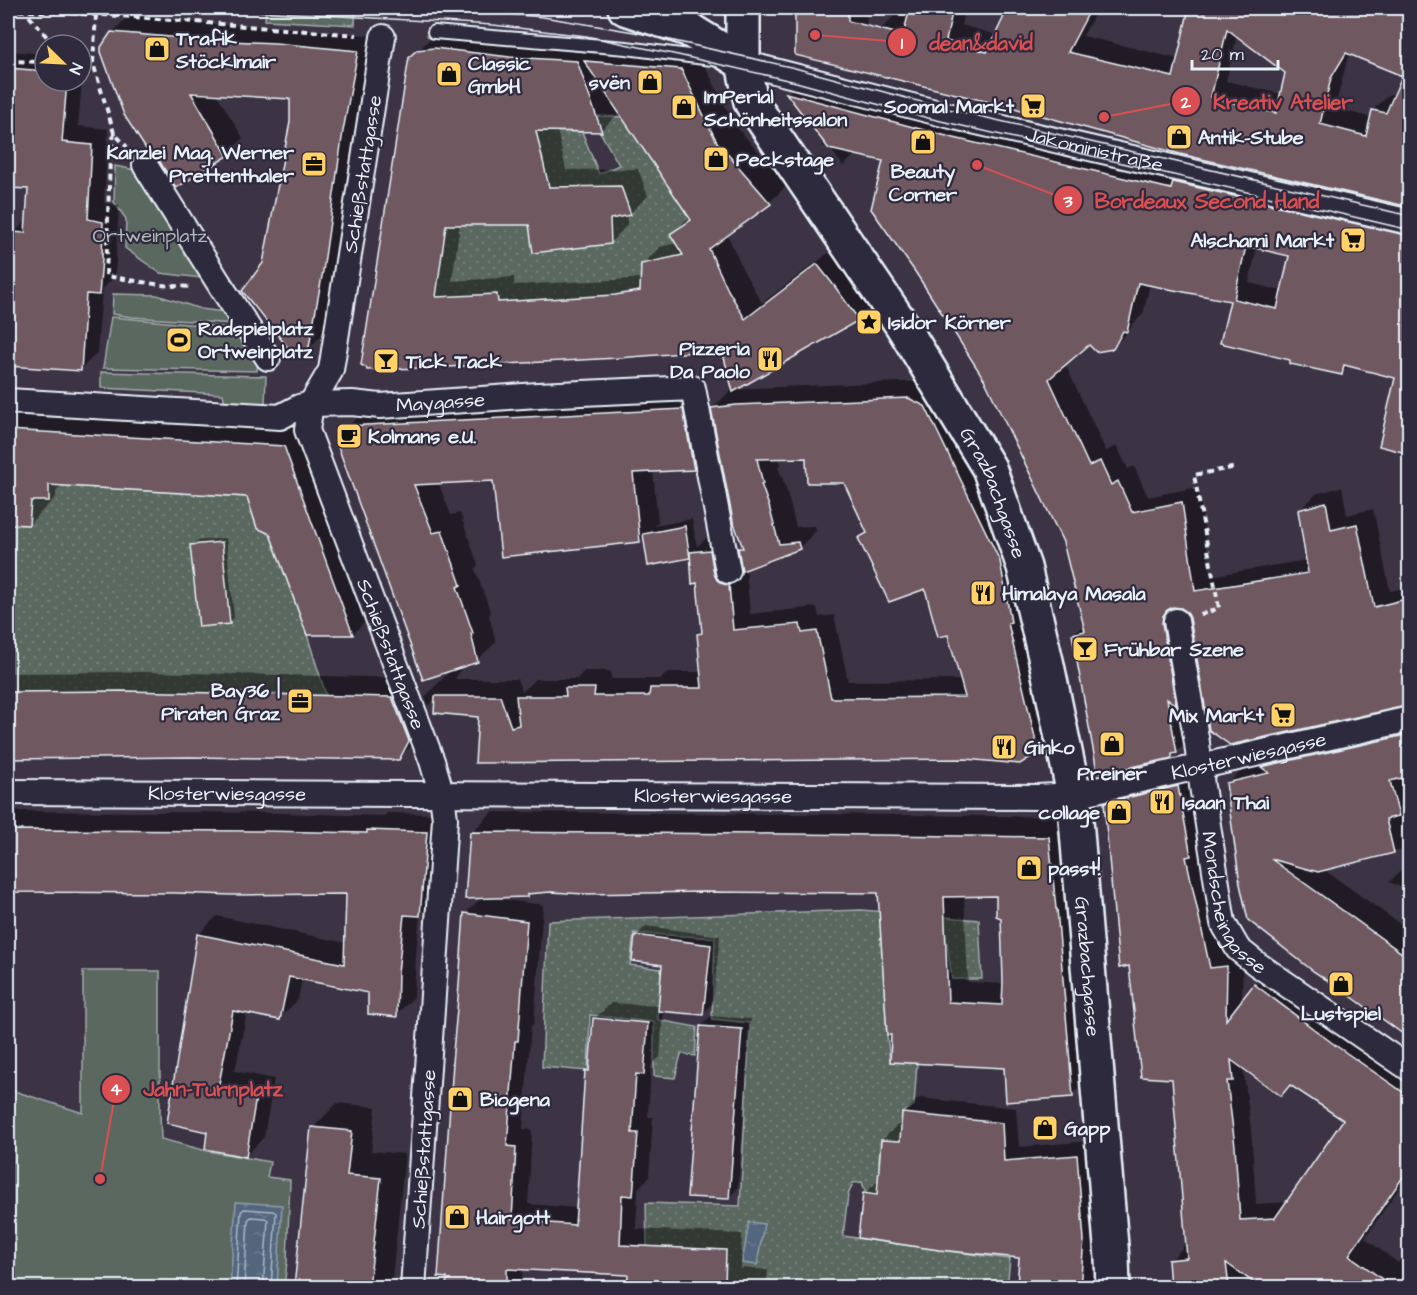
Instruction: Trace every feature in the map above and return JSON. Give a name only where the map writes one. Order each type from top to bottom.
[{"type":"main road","points":[[625,8],[688,29],[744,63]]},
{"type":"main road","name":"Grazbachgasse","points":[[743,8],[744,63],[751,102],[902,325],[989,468],[1024,567],[1074,795],[1113,1287]]},
{"type":"street","name":"Schießstattgasse","points":[[383,37],[331,370],[311,404],[307,430],[432,761],[442,795],[445,819],[413,1287]]},
{"type":"street","name":"Jakoministraße","points":[[744,63],[955,117],[1410,222]]},
{"type":"street","points":[[145,165],[268,358]]},
{"type":"street","name":"Maygasse","points":[[8,401],[280,417],[299,407],[311,404],[352,403],[380,406],[538,395],[693,388],[728,571]]},
{"type":"street","name":"Mondscheingasse","points":[[1185,619],[1199,766],[1223,923],[1238,949],[1257,964],[1410,1069]]},
{"type":"street","name":"Klosterwiesgasse","points":[[8,792],[1037,797],[1074,795],[1410,719]]},
{"type":"lane","points":[[434,32],[626,48],[744,63]]},
{"type":"path","points":[[8,10],[383,37]]},
{"type":"path","points":[[26,12],[44,33]]},
{"type":"path","points":[[96,15],[93,63],[114,133],[110,158],[106,276],[161,285],[222,288]]},
{"type":"path","points":[[8,61],[33,62]]},
{"type":"path","points":[[114,133],[145,165]]},
{"type":"path","points":[[1185,619],[1219,609],[1194,475],[1237,467]]},
{"type":"green space","points":[[266,8],[356,8],[355,25],[265,20]]},
{"type":"green space","points":[[593,116],[625,117],[691,220],[670,234],[688,263],[670,274],[663,259],[641,264],[640,291],[615,295],[498,302],[497,294],[474,295],[474,306],[431,297],[439,272],[458,140],[512,131],[582,132],[599,174],[619,165]]},
{"type":"green space","name":"Ortweinplatz","points":[[115,166],[135,170],[202,267],[201,278],[160,273],[125,248],[126,219],[114,202]]},
{"type":"green space","name":"Ortweinplatz","points":[[113,294],[157,295],[201,309],[224,312],[235,324],[112,314]]},
{"type":"green space","name":"Radspielplatz Ortweinplatz","points":[[111,317],[243,329],[258,352],[257,371],[103,368]]},
{"type":"green space","points":[[101,372],[266,376],[265,405],[225,404],[223,394],[101,388]]},
{"type":"green space","points":[[49,485],[247,497],[257,528],[270,534],[326,695],[123,691],[8,692],[8,524],[29,525],[31,501]]},
{"type":"green space","points":[[861,910],[979,920],[982,979],[952,979],[946,936],[881,933],[890,1062],[917,1063],[914,1105],[902,1113],[900,1141],[881,1140],[879,1161],[897,1163],[894,1198],[866,1194],[862,1182],[853,1183],[848,1195],[843,1236],[1010,1259],[1007,1287],[752,1287],[725,1284],[726,1250],[647,1247],[646,1203],[740,1206],[750,1023],[712,1019],[715,938],[634,933],[630,965],[661,969],[658,1020],[697,1027],[695,1056],[681,1054],[675,1078],[654,1076],[654,1022],[590,1015],[588,1071],[542,1067],[548,921]]},
{"type":"green space","points":[[83,971],[160,971],[161,1139],[203,1150],[270,1162],[267,1177],[290,1180],[284,1287],[8,1287],[8,1089],[83,1113]]},
{"type":"water","points":[[236,1202],[282,1205],[277,1287],[230,1287]]},
{"type":"water","points":[[749,1222],[764,1224],[757,1265],[742,1263]]},
{"type":"building","points":[[795,8],[848,8],[848,21],[903,35],[910,8],[953,8],[946,41],[987,52],[1008,8],[1091,8],[1068,52],[1173,77],[1189,8],[1205,13],[1198,8],[1324,8],[1332,11],[1334,8],[1410,8],[1410,207],[1180,154],[1014,108],[795,55]],"holes":[[[1227,29],[1285,73],[1276,113],[1211,97]],[[1346,53],[1402,76],[1386,113],[1372,110],[1366,136],[1320,124],[1331,78]]]},
{"type":"building","points":[[111,32],[358,51],[308,352],[293,354],[242,291],[263,263],[290,122],[290,99],[191,93],[228,156],[176,188],[157,157],[148,152],[124,115],[101,52],[101,47]]},
{"type":"building","points":[[434,48],[510,57],[577,61],[602,132],[536,131],[549,187],[621,186],[631,215],[610,219],[611,244],[533,253],[529,225],[446,225],[436,297],[497,294],[498,302],[615,295],[640,291],[641,264],[683,255],[670,234],[691,220],[584,61],[681,69],[717,142],[771,204],[709,249],[728,290],[745,319],[817,264],[859,320],[733,392],[722,350],[618,358],[367,370],[361,365],[409,57],[417,50]]},
{"type":"building","points":[[8,68],[33,70],[33,93],[66,93],[62,142],[92,145],[88,219],[103,222],[102,259],[99,295],[86,294],[81,371],[8,366],[13,232],[25,233],[28,189],[8,188]]},
{"type":"building","points":[[786,93],[954,138],[1171,189],[1173,182],[1410,236],[1410,454],[1379,446],[1395,378],[1344,365],[1342,375],[1290,364],[1290,360],[1220,343],[1230,301],[1138,283],[1127,332],[1123,331],[1113,349],[1096,352],[1089,345],[1049,379],[1089,466],[1100,461],[1111,485],[1118,481],[1132,512],[1182,502],[1195,591],[1308,573],[1298,510],[1326,502],[1331,530],[1357,524],[1374,607],[1410,598],[1410,705],[1230,745],[1209,730],[1190,618],[1181,608],[1173,607],[1167,610],[1162,623],[1176,705],[1167,699],[1177,753],[1172,754],[1172,758],[1101,774],[1101,770],[1097,771],[1072,634],[1085,631],[1063,542],[984,379],[916,273],[871,209],[883,161],[829,149]],"holes":[[[1246,246],[1289,256],[1277,309],[1234,299]]]},
{"type":"building","points":[[908,398],[925,406],[1000,561],[1011,622],[1008,623],[1038,750],[1031,757],[1020,764],[965,759],[475,763],[478,717],[434,713],[435,696],[500,696],[511,727],[519,725],[516,696],[566,696],[565,688],[595,688],[594,696],[649,696],[650,688],[702,688],[697,634],[702,633],[697,583],[692,584],[690,552],[710,550],[717,580],[729,585],[733,630],[800,624],[802,633],[817,631],[831,698],[965,697],[948,635],[938,637],[925,589],[889,602],[858,538],[867,533],[844,483],[807,483],[806,458],[757,459],[763,484],[761,484],[779,544],[798,542],[800,549],[742,571],[738,548],[743,548],[733,521],[711,408]]},
{"type":"building","points":[[683,409],[694,470],[633,473],[640,542],[501,557],[493,481],[414,485],[433,533],[442,531],[461,585],[457,587],[473,633],[471,634],[478,662],[423,680],[336,441],[346,426]]},
{"type":"building","points":[[8,430],[284,446],[353,635],[307,635],[270,534],[257,528],[247,497],[49,485],[49,501],[31,501],[29,525],[8,524]]},
{"type":"building","points":[[685,526],[690,558],[648,566],[643,534]]},
{"type":"building","points":[[222,542],[230,624],[199,627],[190,545]]},
{"type":"building","points":[[123,691],[392,697],[409,741],[399,760],[189,757],[8,759],[8,692]]},
{"type":"building","points":[[1410,734],[1410,776],[1390,781],[1399,816],[1386,819],[1394,853],[1318,872],[1271,859],[1410,959],[1410,1039],[1313,971],[1248,920],[1240,884],[1226,783],[1269,773],[1261,767]]},
{"type":"building","points":[[1178,786],[1191,856],[1186,857],[1210,968],[1227,966],[1226,1020],[1254,984],[1335,1045],[1410,1097],[1410,1167],[1349,1255],[1393,1287],[1260,1287],[1226,1263],[1229,1287],[1170,1287],[1168,1260],[1187,1258],[1172,1079],[1141,1077],[1129,966],[1119,968],[1104,803]],"holes":[[[1231,1060],[1281,1096],[1290,1085],[1343,1120],[1275,1218],[1240,1220],[1235,1146],[1227,1081],[1233,1081]]]},
{"type":"building","points":[[8,830],[427,832],[420,916],[404,915],[398,973],[397,1017],[368,1014],[368,993],[289,977],[280,1020],[233,1011],[218,1089],[256,1097],[246,1157],[205,1149],[207,1132],[167,1123],[197,934],[344,964],[346,894],[8,892]]},
{"type":"building","points":[[470,832],[1049,837],[1073,1097],[1006,1102],[1004,1068],[890,1062],[891,1035],[887,1035],[878,893],[584,894],[551,892],[527,894],[527,897],[465,899]],"holes":[[[996,896],[996,916],[1001,918],[1002,1005],[948,1002],[944,897]]]},
{"type":"building","points":[[464,913],[527,921],[507,1146],[516,1147],[512,1220],[575,1225],[585,1070],[589,1071],[593,1018],[648,1023],[644,1075],[636,1074],[632,1133],[638,1133],[633,1196],[622,1195],[620,1245],[726,1250],[725,1287],[627,1287],[628,1275],[507,1269],[507,1287],[446,1287],[447,1278],[438,1277]]},
{"type":"building","points":[[635,935],[711,945],[703,1015],[658,1011],[662,965],[632,961]]},
{"type":"building","points":[[700,1026],[742,1029],[729,1199],[687,1197]]},
{"type":"building","points":[[902,1113],[1002,1123],[1004,1161],[1077,1155],[1084,1240],[1080,1287],[1017,1287],[1019,1258],[939,1250],[858,1238],[863,1193],[877,1195],[881,1140],[900,1141]]},
{"type":"building","points":[[311,1127],[352,1131],[347,1175],[381,1178],[369,1287],[294,1287]]},
{"type":"tram line","points":[[206,8],[493,25],[586,36],[796,82],[928,118],[1410,230]]},
{"type":"tram line","points":[[406,8],[543,17],[634,32],[795,68],[940,107],[1410,216]]},
{"type":"place","name":"dean&david","points":[[815,35]]},
{"type":"place","name":"Trafik Stöcklmair","points":[[157,49]]},
{"type":"place","name":"Classic GmbH","points":[[449,74]]},
{"type":"place","name":"svën","points":[[650,82]]},
{"type":"place","name":"Soomal Markt","points":[[1033,106]]},
{"type":"place","name":"ImPerial Schönheitssalon","points":[[684,107]]},
{"type":"place","name":"Kreativ Atelier","points":[[1104,117]]},
{"type":"place","name":"Antik-Stube","points":[[1179,137]]},
{"type":"place","name":"Beauty Corner","points":[[923,142]]},
{"type":"place","name":"Peckstage","points":[[716,159]]},
{"type":"place","name":"Kanzlei Mag. Werner Prettenthaler","points":[[314,164]]},
{"type":"place","name":"Bordeaux Second Hand","points":[[977,165]]},
{"type":"place","name":"Alschami Markt","points":[[1353,240]]},
{"type":"place","name":"Isidor Körner","points":[[869,322]]},
{"type":"place","name":"Radspielplatz Ortweinplatz","points":[[179,340]]},
{"type":"place","name":"Pizzeria Da Paolo","points":[[770,359]]},
{"type":"place","name":"Tick Tack","points":[[386,361]]},
{"type":"place","name":"Kolmans e.U.","points":[[349,436]]},
{"type":"place","name":"Himalaya Masala","points":[[983,593]]},
{"type":"place","name":"Frühbar Szene","points":[[1085,649]]},
{"type":"place","name":"Bay36 | Piraten Graz","points":[[300,701]]},
{"type":"place","name":"Mix Markt","points":[[1283,715]]},
{"type":"place","name":"Preiner","points":[[1112,744]]},
{"type":"place","name":"Ginko","points":[[1004,747]]},
{"type":"place","name":"Isaan Thai","points":[[1162,802]]},
{"type":"place","name":"collage","points":[[1119,812]]},
{"type":"place","name":"passt!","points":[[1029,868]]},
{"type":"place","name":"Lustspiel","points":[[1341,984]]},
{"type":"place","name":"Biogena","points":[[460,1099]]},
{"type":"place","name":"Gapp","points":[[1045,1128]]},
{"type":"place","name":"Jahn-Turnplatz","points":[[100,1179]]},
{"type":"place","name":"Hairgott","points":[[457,1217]]}]
